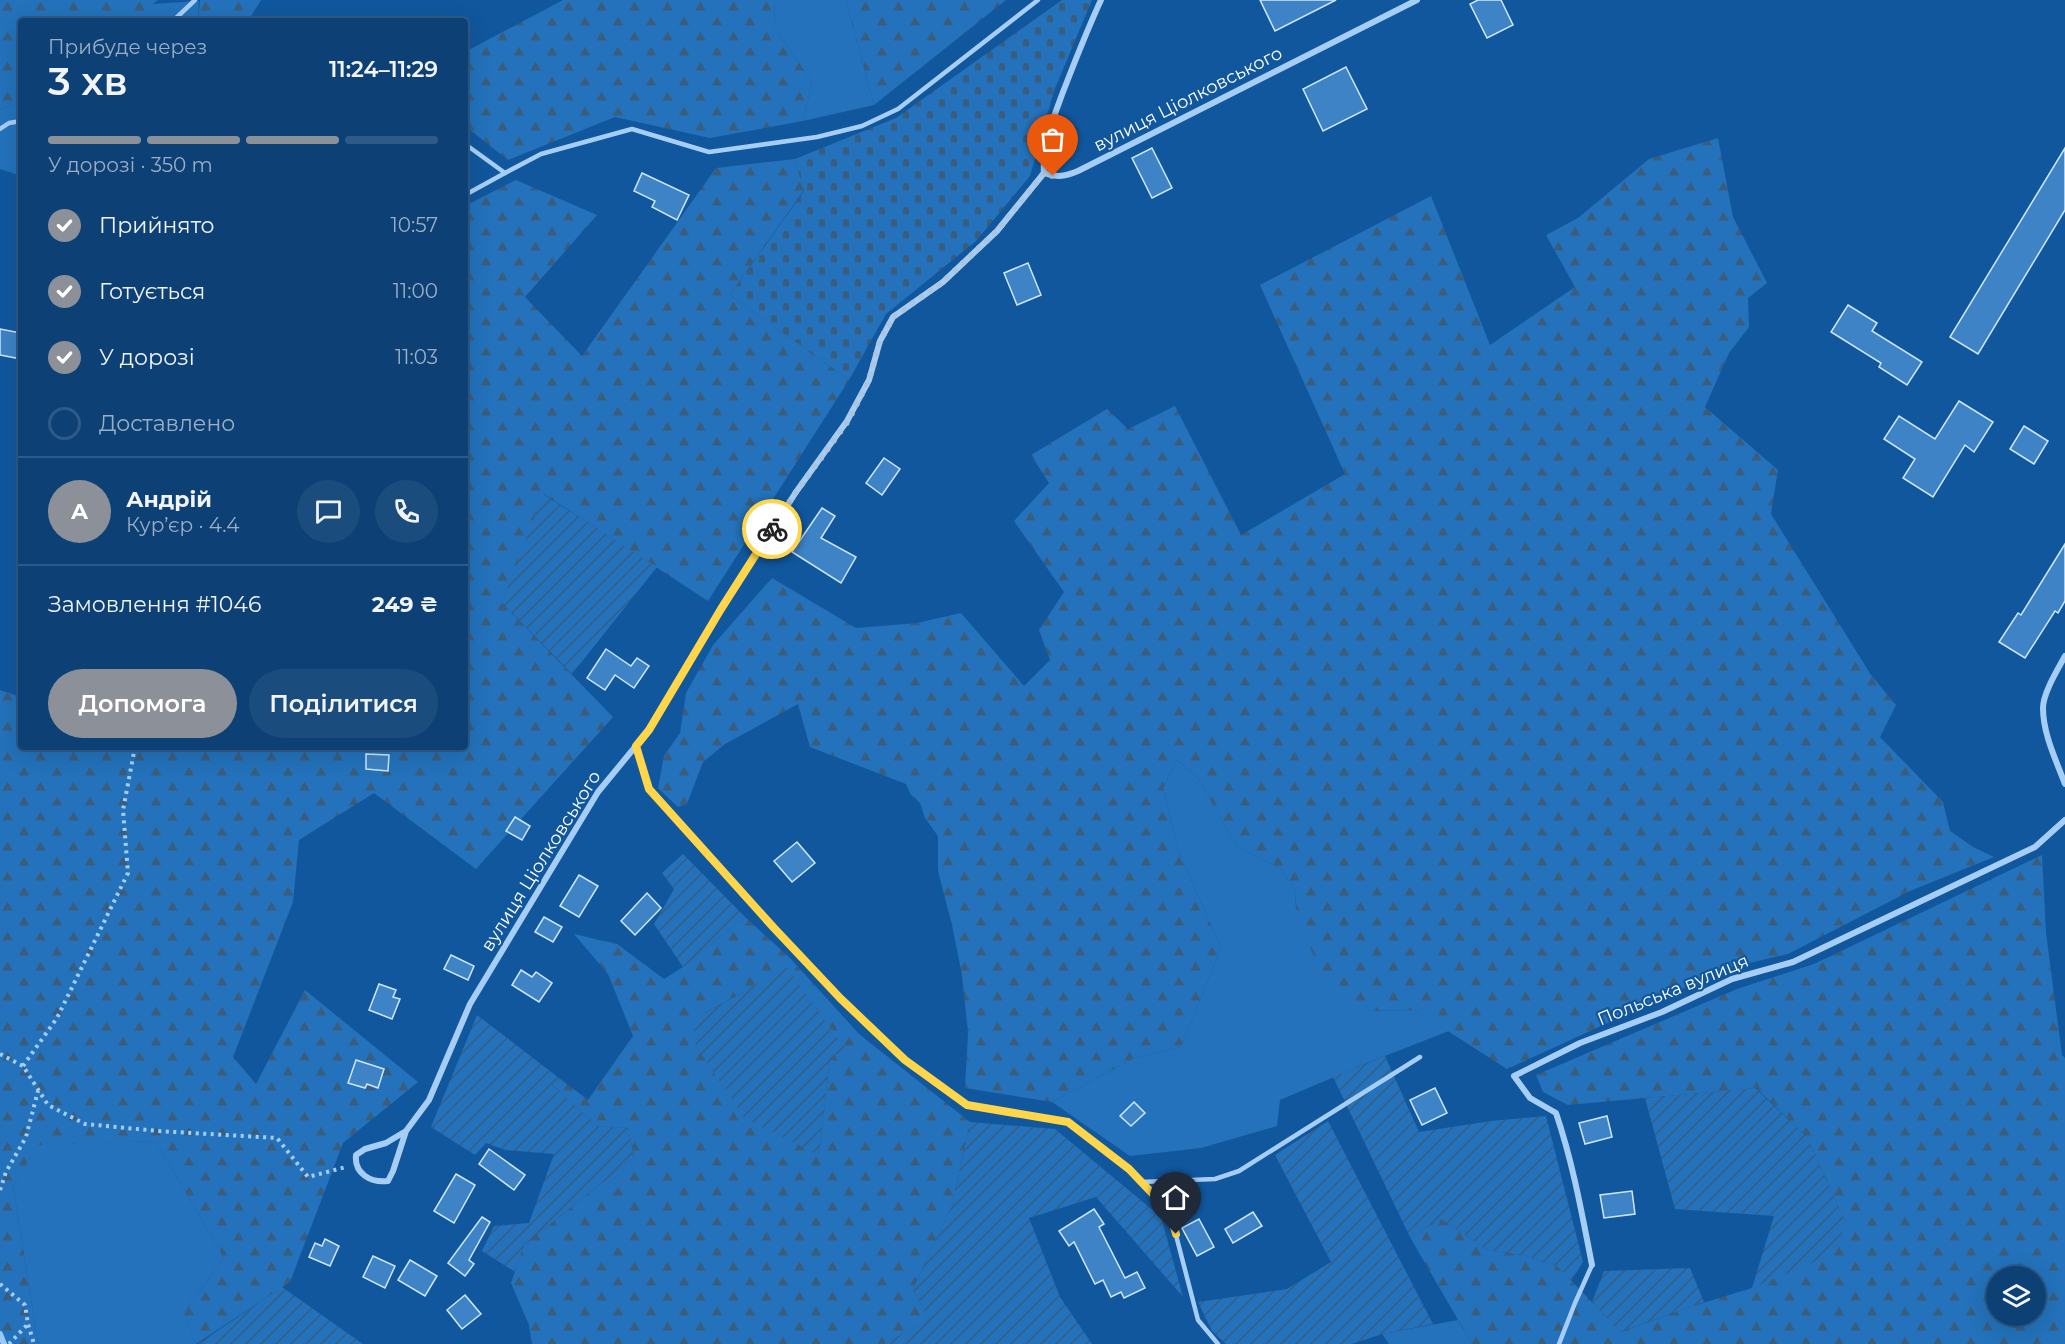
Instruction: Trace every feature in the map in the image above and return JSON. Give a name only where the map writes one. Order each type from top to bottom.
[{"type":"street","points":[[1044,173],[1042,162],[1050,128],[1079,48],[1101,0]]},
{"type":"street","name":"вулиця Ціолковського","points":[[406,1131],[386,1143],[365,1149],[356,1155],[355,1164],[359,1171],[370,1180],[378,1182],[388,1180],[406,1131],[429,1100],[470,1004],[598,792],[649,730],[721,609],[796,492],[848,421],[869,380],[880,341],[893,317],[943,282],[997,231],[1044,173],[1065,176],[1078,171],[1417,0]]},
{"type":"street","points":[[2065,656],[2055,673],[2043,705],[2046,734],[2065,784]]},
{"type":"street","name":"Польська вулиця","points":[[1592,1265],[1578,1194],[1556,1113],[1530,1098],[1514,1076],[1580,1043],[1662,1012],[1732,979],[1793,962],[2035,847],[2065,820]]},
{"type":"lane","points":[[175,18],[195,0]]},
{"type":"lane","points":[[468,193],[541,154],[632,129],[709,152],[818,137],[862,126],[898,109],[1038,0]]},
{"type":"lane","points":[[0,129],[9,123],[18,122]]},
{"type":"lane","points":[[468,146],[505,173]]},
{"type":"lane","points":[[636,746],[649,789],[840,998],[905,1060],[967,1105],[1068,1122],[1129,1169],[1170,1212],[1198,1320],[1218,1344]]},
{"type":"lane","points":[[1141,1182],[1215,1179],[1239,1172],[1420,1057]]},
{"type":"lane","points":[[1559,1344],[1592,1265]]},
{"type":"path","points":[[23,1066],[57,1018],[128,873],[123,810],[134,750]]},
{"type":"path","points":[[0,1054],[23,1066],[48,1105],[85,1124],[277,1138],[308,1177],[355,1164]]},
{"type":"path","points":[[0,1190],[6,1172],[26,1137],[38,1091]]},
{"type":"path","points":[[0,1284],[26,1305],[28,1324],[34,1344]]},
{"type":"path","points":[[9,1344],[28,1324]]},
{"type":"green space","points":[[0,0],[158,0],[134,18],[18,18],[18,101],[0,110]]},
{"type":"green space","points":[[200,0],[261,0],[250,18],[198,18]]},
{"type":"green space","points":[[563,0],[775,0],[774,27],[812,82],[803,121],[710,138],[615,117],[508,160],[468,128],[468,50]]},
{"type":"green space","points":[[775,0],[846,0],[874,105],[803,121],[812,82],[774,27]]},
{"type":"green space","points":[[846,0],[1006,0],[874,105]]},
{"type":"green space","points":[[1062,0],[1092,0],[1054,91],[1030,176],[976,241],[886,314],[849,380],[730,295],[804,191],[795,159],[896,118]]},
{"type":"green space","points":[[199,1],[198,18],[134,18],[151,4]]},
{"type":"green space","points":[[18,101],[18,175],[0,169],[0,110]]},
{"type":"green space","points":[[1718,138],[1733,217],[1767,283],[1748,298],[1749,327],[1729,353],[1705,407],[1778,470],[1771,514],[1871,675],[1896,705],[1880,737],[1943,802],[1950,831],[1973,847],[1994,857],[1910,891],[1788,954],[1728,968],[1507,1069],[1415,1010],[1359,1011],[1325,988],[1296,908],[1295,890],[1280,868],[1237,847],[1198,778],[1177,760],[1163,788],[1178,850],[1221,948],[1181,1047],[1134,1058],[1052,1102],[965,1088],[968,1033],[962,975],[938,871],[938,836],[925,818],[920,803],[911,795],[906,784],[810,747],[798,704],[725,744],[703,762],[687,804],[678,807],[658,788],[664,756],[680,733],[686,693],[713,645],[772,578],[856,628],[917,623],[961,613],[1024,686],[1050,660],[1039,630],[1064,592],[1014,521],[1049,483],[1031,455],[1107,409],[1128,429],[1175,406],[1241,535],[1345,474],[1260,285],[1431,196],[1490,345],[1575,287],[1546,235],[1578,218],[1649,159]]},
{"type":"green space","points":[[795,159],[804,190],[730,295],[849,380],[708,601],[544,494],[502,603],[613,717],[476,869],[374,793],[299,840],[293,902],[233,1057],[256,1084],[305,990],[418,1082],[343,1143],[290,1282],[196,1344],[184,1312],[224,1258],[156,1141],[38,1145],[13,1186],[38,1344],[0,1344],[0,690],[18,696],[18,750],[468,750],[468,204],[516,180],[597,215],[525,297],[582,356],[716,168]]},
{"type":"green space","points":[[543,494],[657,567],[572,674],[502,603]]},
{"type":"green space","points":[[1177,760],[1198,778],[1237,847],[1280,868],[1295,890],[1296,908],[1359,1011],[1415,1010],[1449,1031],[1280,1100],[1277,1126],[1201,1148],[1130,1156],[1052,1102],[1134,1058],[1181,1047],[1221,948],[1178,850],[1163,788]]},
{"type":"green space","points":[[683,854],[745,917],[683,967],[654,924],[674,889],[662,873]]},
{"type":"green space","points":[[2042,855],[2046,933],[2062,1055],[2065,1058],[2065,1344],[1472,1344],[1410,1237],[1441,1219],[1488,1250],[1527,1256],[1558,1267],[1621,1332],[1752,1288],[1846,1224],[1807,1137],[1756,1088],[1568,1105],[1543,1092],[1536,1075],[1737,989],[1814,964]]},
{"type":"green space","points":[[745,917],[790,958],[859,1034],[970,1122],[952,1206],[913,1289],[929,1320],[884,1344],[532,1344],[529,1325],[511,1283],[524,1245],[634,1157],[628,1128],[598,1126],[552,1085],[559,1078],[588,1100],[633,1036],[608,974],[574,934],[617,944],[664,979],[683,967]],"holes":[[[744,992],[820,1015],[845,1048],[830,1058],[819,1155],[706,1012]]]},
{"type":"green space","points":[[786,966],[845,1048],[830,1058],[819,1155],[744,1118],[696,1046],[693,1023],[706,1012]]},
{"type":"green space","points":[[477,1015],[559,1078],[552,1085],[598,1126],[628,1128],[634,1157],[524,1245],[515,1272],[482,1251],[494,1226],[529,1223],[554,1154],[505,1150],[486,1143],[475,1155],[431,1127]]},
{"type":"green space","points":[[1385,1056],[1419,1132],[1491,1121],[1546,1116],[1583,1262],[1571,1281],[1558,1267],[1527,1256],[1488,1250],[1441,1219],[1410,1237],[1333,1077]]},
{"type":"green space","points":[[1755,1088],[1807,1137],[1846,1224],[1833,1254],[1752,1288],[1774,1216],[1675,1209],[1645,1098]]},
{"type":"green space","points":[[1328,1121],[1433,1324],[1382,1334],[1352,1344],[1226,1344],[1212,1331],[1198,1302],[1287,1289],[1331,1262],[1275,1155]]},
{"type":"green space","points":[[970,1122],[1055,1129],[1161,1217],[1183,1297],[1096,1197],[1029,1218],[1060,1297],[1092,1344],[884,1344],[929,1320],[913,1289],[952,1206]]},
{"type":"green space","points":[[156,1141],[224,1258],[184,1312],[196,1344],[38,1344],[13,1186],[38,1144]]},
{"type":"green space","points":[[1690,1268],[1704,1302],[1620,1332],[1592,1302],[1604,1271]]},
{"type":"green space","points":[[282,1287],[363,1344],[198,1344]]},
{"type":"green space","points":[[1458,1320],[1472,1344],[1389,1344],[1382,1334]]},
{"type":"building","points":[[1260,0],[1336,0],[1275,31]]},
{"type":"building","points":[[1478,0],[1501,0],[1513,25],[1487,38],[1470,4]]},
{"type":"building","points":[[1346,67],[1367,109],[1323,131],[1303,89]]},
{"type":"building","points":[[1152,148],[1172,188],[1152,198],[1132,158]]},
{"type":"building","points":[[2065,148],[2065,210],[1978,354],[1950,337]]},
{"type":"building","points":[[642,173],[689,195],[677,220],[652,207],[655,201],[634,191]]},
{"type":"building","points":[[1028,263],[1041,295],[1017,305],[1004,273]]},
{"type":"building","points":[[1848,305],[1877,323],[1872,331],[1922,362],[1907,385],[1879,367],[1881,363],[1831,332]]},
{"type":"building","points":[[0,329],[18,332],[18,358],[0,355]]},
{"type":"building","points":[[1959,401],[1993,422],[1974,452],[1965,445],[1933,497],[1903,478],[1915,459],[1884,439],[1899,416],[1935,439]]},
{"type":"building","points":[[2024,426],[2048,441],[2034,464],[2010,449]]},
{"type":"building","points":[[884,458],[900,469],[882,495],[866,483]]},
{"type":"building","points":[[822,508],[835,516],[821,538],[856,557],[841,583],[792,552]]},
{"type":"building","points":[[2065,544],[2065,601],[2058,613],[2055,611],[2025,658],[1999,642],[2018,613],[2021,615]]},
{"type":"building","points":[[606,649],[631,666],[637,658],[649,666],[634,688],[615,675],[605,690],[587,678]]},
{"type":"building","points":[[366,754],[389,755],[388,771],[366,769]]},
{"type":"building","points":[[515,817],[530,826],[522,840],[506,831]]},
{"type":"building","points":[[797,842],[815,863],[792,882],[774,861]]},
{"type":"building","points":[[579,875],[598,886],[579,917],[560,906]]},
{"type":"building","points":[[647,893],[661,908],[635,935],[621,921]]},
{"type":"building","points":[[544,917],[562,927],[553,942],[535,932]]},
{"type":"building","points":[[451,955],[474,966],[468,980],[444,969]]},
{"type":"building","points":[[521,970],[532,977],[536,972],[552,983],[539,1002],[512,985]]},
{"type":"building","points":[[379,984],[396,990],[393,997],[400,999],[392,1019],[369,1010]]},
{"type":"building","points":[[356,1060],[384,1069],[378,1088],[367,1084],[365,1088],[348,1083]]},
{"type":"building","points":[[1435,1088],[1447,1113],[1422,1125],[1410,1100]]},
{"type":"building","points":[[1134,1102],[1145,1113],[1131,1126],[1120,1116]]},
{"type":"building","points":[[1607,1116],[1612,1137],[1585,1144],[1579,1123]]},
{"type":"building","points":[[489,1149],[525,1175],[514,1190],[479,1164]]},
{"type":"building","points":[[456,1174],[475,1185],[454,1223],[434,1211]]},
{"type":"building","points":[[1632,1191],[1635,1214],[1604,1218],[1600,1195]]},
{"type":"building","points":[[1094,1209],[1104,1224],[1099,1227],[1125,1278],[1137,1272],[1145,1288],[1124,1298],[1121,1292],[1111,1297],[1103,1280],[1095,1284],[1074,1242],[1069,1246],[1059,1231]]},
{"type":"building","points":[[1253,1212],[1262,1226],[1233,1243],[1225,1229]]},
{"type":"building","points":[[482,1217],[490,1222],[469,1260],[474,1264],[465,1276],[448,1263]]},
{"type":"building","points":[[1199,1219],[1214,1247],[1197,1256],[1182,1228]]},
{"type":"building","points":[[325,1239],[339,1246],[330,1266],[309,1257],[315,1243],[322,1246]]},
{"type":"building","points":[[373,1256],[395,1266],[385,1288],[363,1277]]},
{"type":"building","points":[[410,1260],[437,1276],[425,1296],[398,1280]]},
{"type":"building","points":[[465,1295],[481,1314],[462,1329],[447,1310]]},
{"type":"waterway","points":[[0,1334],[4,1344]]},
{"type":"way so far","points":[[772,529],[848,421],[869,380],[880,341],[893,317],[943,282],[997,231],[1044,173],[1053,176]]},
{"type":"route","points":[[772,529],[649,730],[636,746],[649,789],[840,998],[905,1060],[967,1105],[1068,1122],[1129,1169],[1170,1212],[1176,1234]]}]
